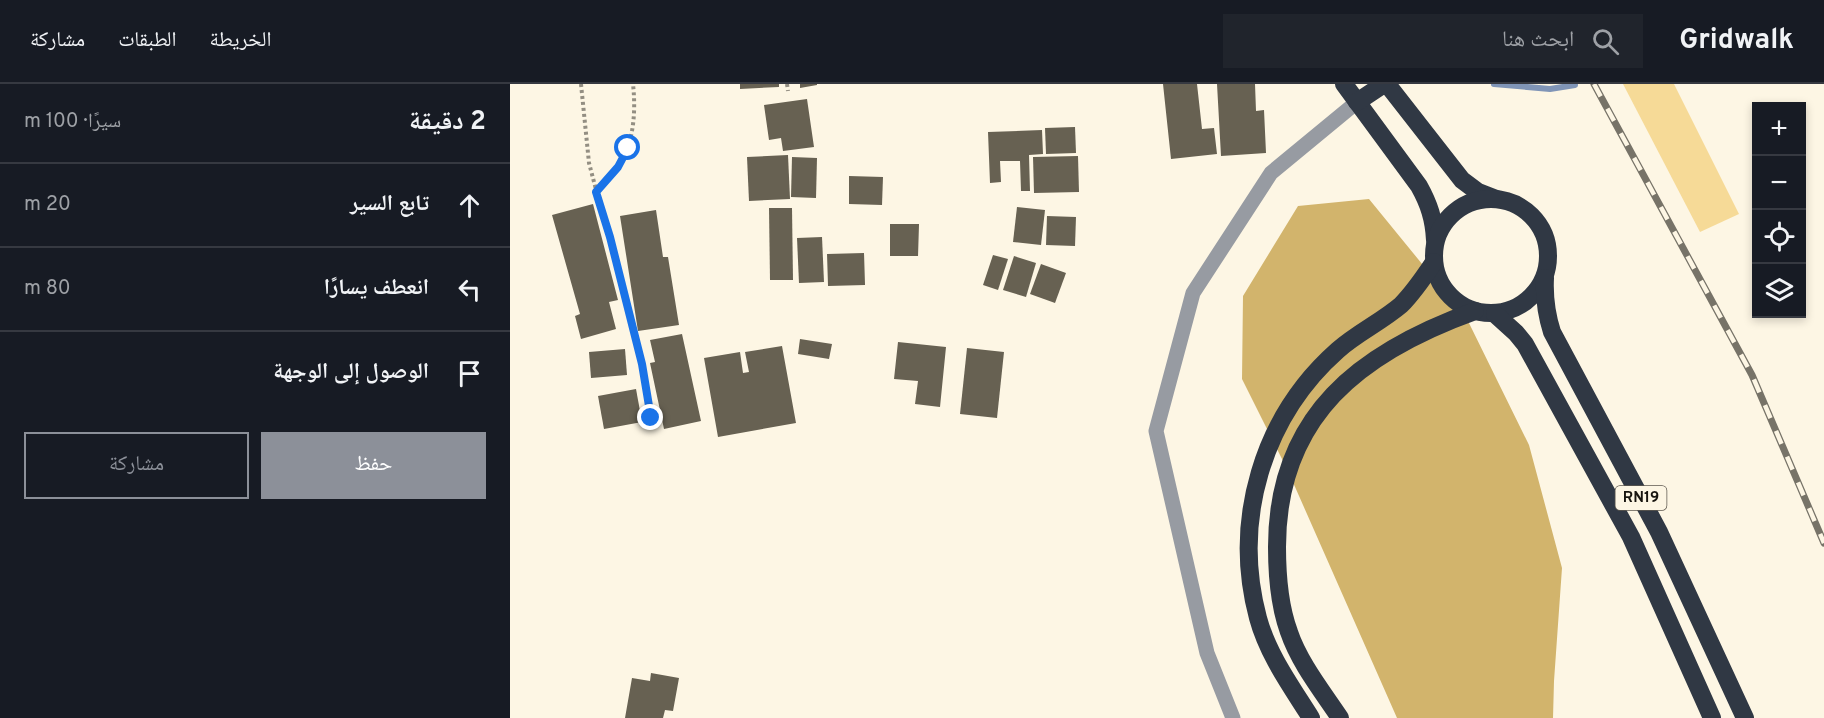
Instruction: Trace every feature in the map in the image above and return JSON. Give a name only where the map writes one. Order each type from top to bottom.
[{"type":"highway","points":[[1344,84],[1429,203],[1434,222],[1435,253],[1440,283],[1455,301],[1475,311],[1495,314],[1516,308],[1533,296],[1545,278],[1549,257],[1545,237],[1534,219],[1518,206],[1478,192],[1462,180],[1386,84],[1357,102]]},
{"type":"highway","points":[[1311,718],[1277,665],[1258,620],[1249,571],[1249,521],[1258,472],[1277,427],[1304,385],[1339,349],[1401,304],[1419,285],[1435,253],[1443,225],[1458,210],[1477,201],[1498,199]]},
{"type":"highway","name":"RN19","points":[[1545,278],[1546,314],[1552,332],[1659,532],[1745,718]]},
{"type":"highway","points":[[1340,718],[1300,655],[1283,614],[1276,560],[1276,534],[1289,466],[1313,419],[1349,378],[1378,356],[1407,339],[1475,311]]},
{"type":"highway","name":"RN19","points":[[1495,314],[1525,344],[1631,537],[1712,718]]},
{"type":"street","points":[[1233,718],[1207,652],[1156,431],[1193,293],[1270,173],[1357,102]]},
{"type":"path","points":[[581,84],[589,163],[642,364],[651,418]]},
{"type":"path","points":[[596,192],[618,167],[628,148],[635,103],[633,84]]},
{"type":"path","points":[[787,84],[788,91]]},
{"type":"shaded area","points":[[1623,84],[1674,84],[1739,214],[1700,232]]},
{"type":"shaded area","points":[[1369,199],[1467,319],[1529,445],[1562,568],[1553,718],[1397,718],[1288,471],[1242,379],[1243,296],[1298,206]]},
{"type":"building","points":[[740,84],[779,84],[779,87],[740,89]]},
{"type":"building","points":[[800,84],[817,84],[817,85],[800,88]]},
{"type":"building","points":[[1163,84],[1197,84],[1202,129],[1214,128],[1217,154],[1171,159]]},
{"type":"building","points":[[1217,84],[1255,84],[1256,111],[1264,110],[1266,153],[1221,156]]},
{"type":"building","points":[[807,99],[814,147],[783,151],[781,138],[769,140],[764,105]]},
{"type":"building","points":[[1075,127],[1076,153],[1046,154],[1045,128]]},
{"type":"building","points":[[1042,130],[1043,154],[1029,155],[1030,191],[1021,191],[1020,161],[1000,161],[1001,182],[990,183],[988,132]]},
{"type":"building","points":[[788,155],[790,199],[749,201],[747,157]]},
{"type":"building","points":[[1078,156],[1079,192],[1034,193],[1033,157]]},
{"type":"building","points":[[792,157],[817,158],[816,198],[791,197]]},
{"type":"building","points":[[849,176],[883,177],[882,205],[849,204]]},
{"type":"building","points":[[593,204],[618,300],[609,302],[616,329],[581,339],[575,316],[580,314],[552,215]]},
{"type":"building","points":[[1017,207],[1045,210],[1041,245],[1013,242]]},
{"type":"building","points":[[769,208],[792,208],[793,280],[770,280]]},
{"type":"building","points":[[656,210],[663,257],[668,257],[679,325],[638,331],[620,216]]},
{"type":"building","points":[[1047,216],[1076,217],[1075,246],[1046,245]]},
{"type":"building","points":[[890,224],[919,224],[918,256],[890,256]]},
{"type":"building","points":[[822,237],[824,282],[799,283],[797,238]]},
{"type":"building","points":[[864,253],[865,285],[828,286],[827,254]]},
{"type":"building","points":[[993,255],[1008,259],[998,290],[983,285]]},
{"type":"building","points":[[1014,256],[1036,263],[1026,297],[1003,290]]},
{"type":"building","points":[[1041,264],[1066,273],[1055,303],[1030,294]]},
{"type":"building","points":[[682,334],[701,421],[664,429],[650,363],[655,362],[650,340]]},
{"type":"building","points":[[800,339],[832,344],[829,359],[798,354]]},
{"type":"building","points":[[898,342],[946,347],[940,407],[915,404],[918,381],[894,379]]},
{"type":"building","points":[[782,346],[796,423],[718,437],[704,358],[740,352],[743,373],[749,372],[745,352]]},
{"type":"building","points":[[967,348],[1004,352],[997,418],[960,414]]},
{"type":"building","points":[[625,349],[627,375],[591,378],[589,352]]},
{"type":"building","points":[[636,389],[642,422],[604,429],[598,396]]},
{"type":"building","points":[[651,673],[679,678],[673,711],[665,710],[663,718],[625,718],[632,678],[650,681]]},
{"type":"waterway","points":[[1494,84],[1550,89],[1575,85]]},
{"type":"railway","points":[[1594,84],[1752,375],[1824,543]]},
{"type":"route","points":[[628,148],[618,167],[596,192],[610,237],[642,364],[651,418]]}]
